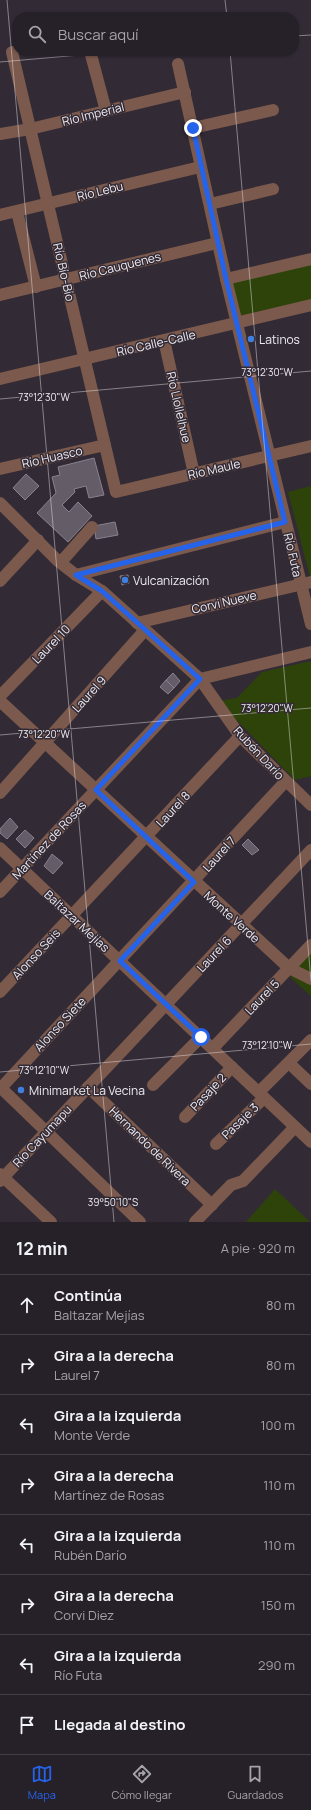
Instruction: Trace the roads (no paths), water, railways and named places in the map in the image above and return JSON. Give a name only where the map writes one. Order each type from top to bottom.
[{"type":"street","name":"Río Bío-Bío","points":[[13,56],[116,492]]},
{"type":"street","points":[[91,56],[106,111]]},
{"type":"street","name":"Río Futa","points":[[178,64],[193,128],[200,167],[210,204],[217,243],[285,522],[306,583],[311,624]]},
{"type":"street","name":"Río Imperial","points":[[0,134],[30,129],[185,92]]},
{"type":"street","points":[[193,128],[274,110]]},
{"type":"street","name":"Río Lebu","points":[[0,216],[200,167]]},
{"type":"street","points":[[210,204],[272,188]]},
{"type":"street","points":[[17,212],[36,287]]},
{"type":"street","name":"Río Cauquenes","points":[[0,295],[217,243]]},
{"type":"street","points":[[226,279],[311,259]]},
{"type":"street","name":"Río Calle-Calle","points":[[0,379],[237,324],[311,305]]},
{"type":"street","name":"Río Llollelhue","points":[[164,340],[194,474]]},
{"type":"street","name":"Río Huasco","points":[[0,469],[105,445]]},
{"type":"street","name":"Río Maule","points":[[116,492],[311,446]]},
{"type":"street","name":"Rubén Darío","points":[[0,503],[61,562],[76,575],[102,591],[200,679],[240,736],[286,782],[311,804]]},
{"type":"street","points":[[76,575],[285,522]]},
{"type":"street","points":[[61,562],[92,527]]},
{"type":"street","points":[[0,581],[38,540]]},
{"type":"street","name":"Corvi Nueve","points":[[141,626],[306,583]]},
{"type":"street","name":"Laurel 10","points":[[0,696],[102,591]]},
{"type":"street","name":"Laurel 9","points":[[0,793],[46,742],[141,626]]},
{"type":"street","points":[[200,679],[311,652]]},
{"type":"street","name":"Martínez de Rosas","points":[[0,892],[200,679]]},
{"type":"street","name":"Monte Verde","points":[[0,701],[46,742],[146,838],[289,968],[311,979]]},
{"type":"street","name":"Laurel 8","points":[[71,916],[146,838],[240,736]]},
{"type":"street","name":"Laurel 7","points":[[120,961],[286,782]]},
{"type":"street","name":"Baltazar Mejías","points":[[0,848],[311,1142]]},
{"type":"street","name":"Laurel 6","points":[[166,1004],[311,850]]},
{"type":"street","name":"Alonso Seis","points":[[0,992],[71,916]]},
{"type":"street","name":"Laurel 5","points":[[213,1048],[311,945]]},
{"type":"street","name":"Alonso Siete","points":[[0,1088],[120,961]]},
{"type":"street","name":"Río Cayumapu","points":[[1,1177],[46,1132],[166,1004]]},
{"type":"street","points":[[153,1085],[201,1037]]},
{"type":"street","name":"Pasaje 3","points":[[216,1144],[311,1040]]},
{"type":"street","points":[[289,1063],[311,1084]]},
{"type":"street","name":"Pasaje 2","points":[[185,1117],[232,1067]]},
{"type":"street","name":"Hernando de Rivera","points":[[88,1087],[212,1205]]},
{"type":"street","points":[[0,1088],[140,1222]]},
{"type":"street","points":[[195,1222],[232,1185],[243,1181],[295,1127]]},
{"type":"street","points":[[1,1177],[51,1222]]},
{"type":"place","name":"Latinos","points":[[251,339]]},
{"type":"place","name":"Vulcanización","points":[[125,580]]},
{"type":"place","name":"Minimarket La Vecina","points":[[21,1090]]}]
